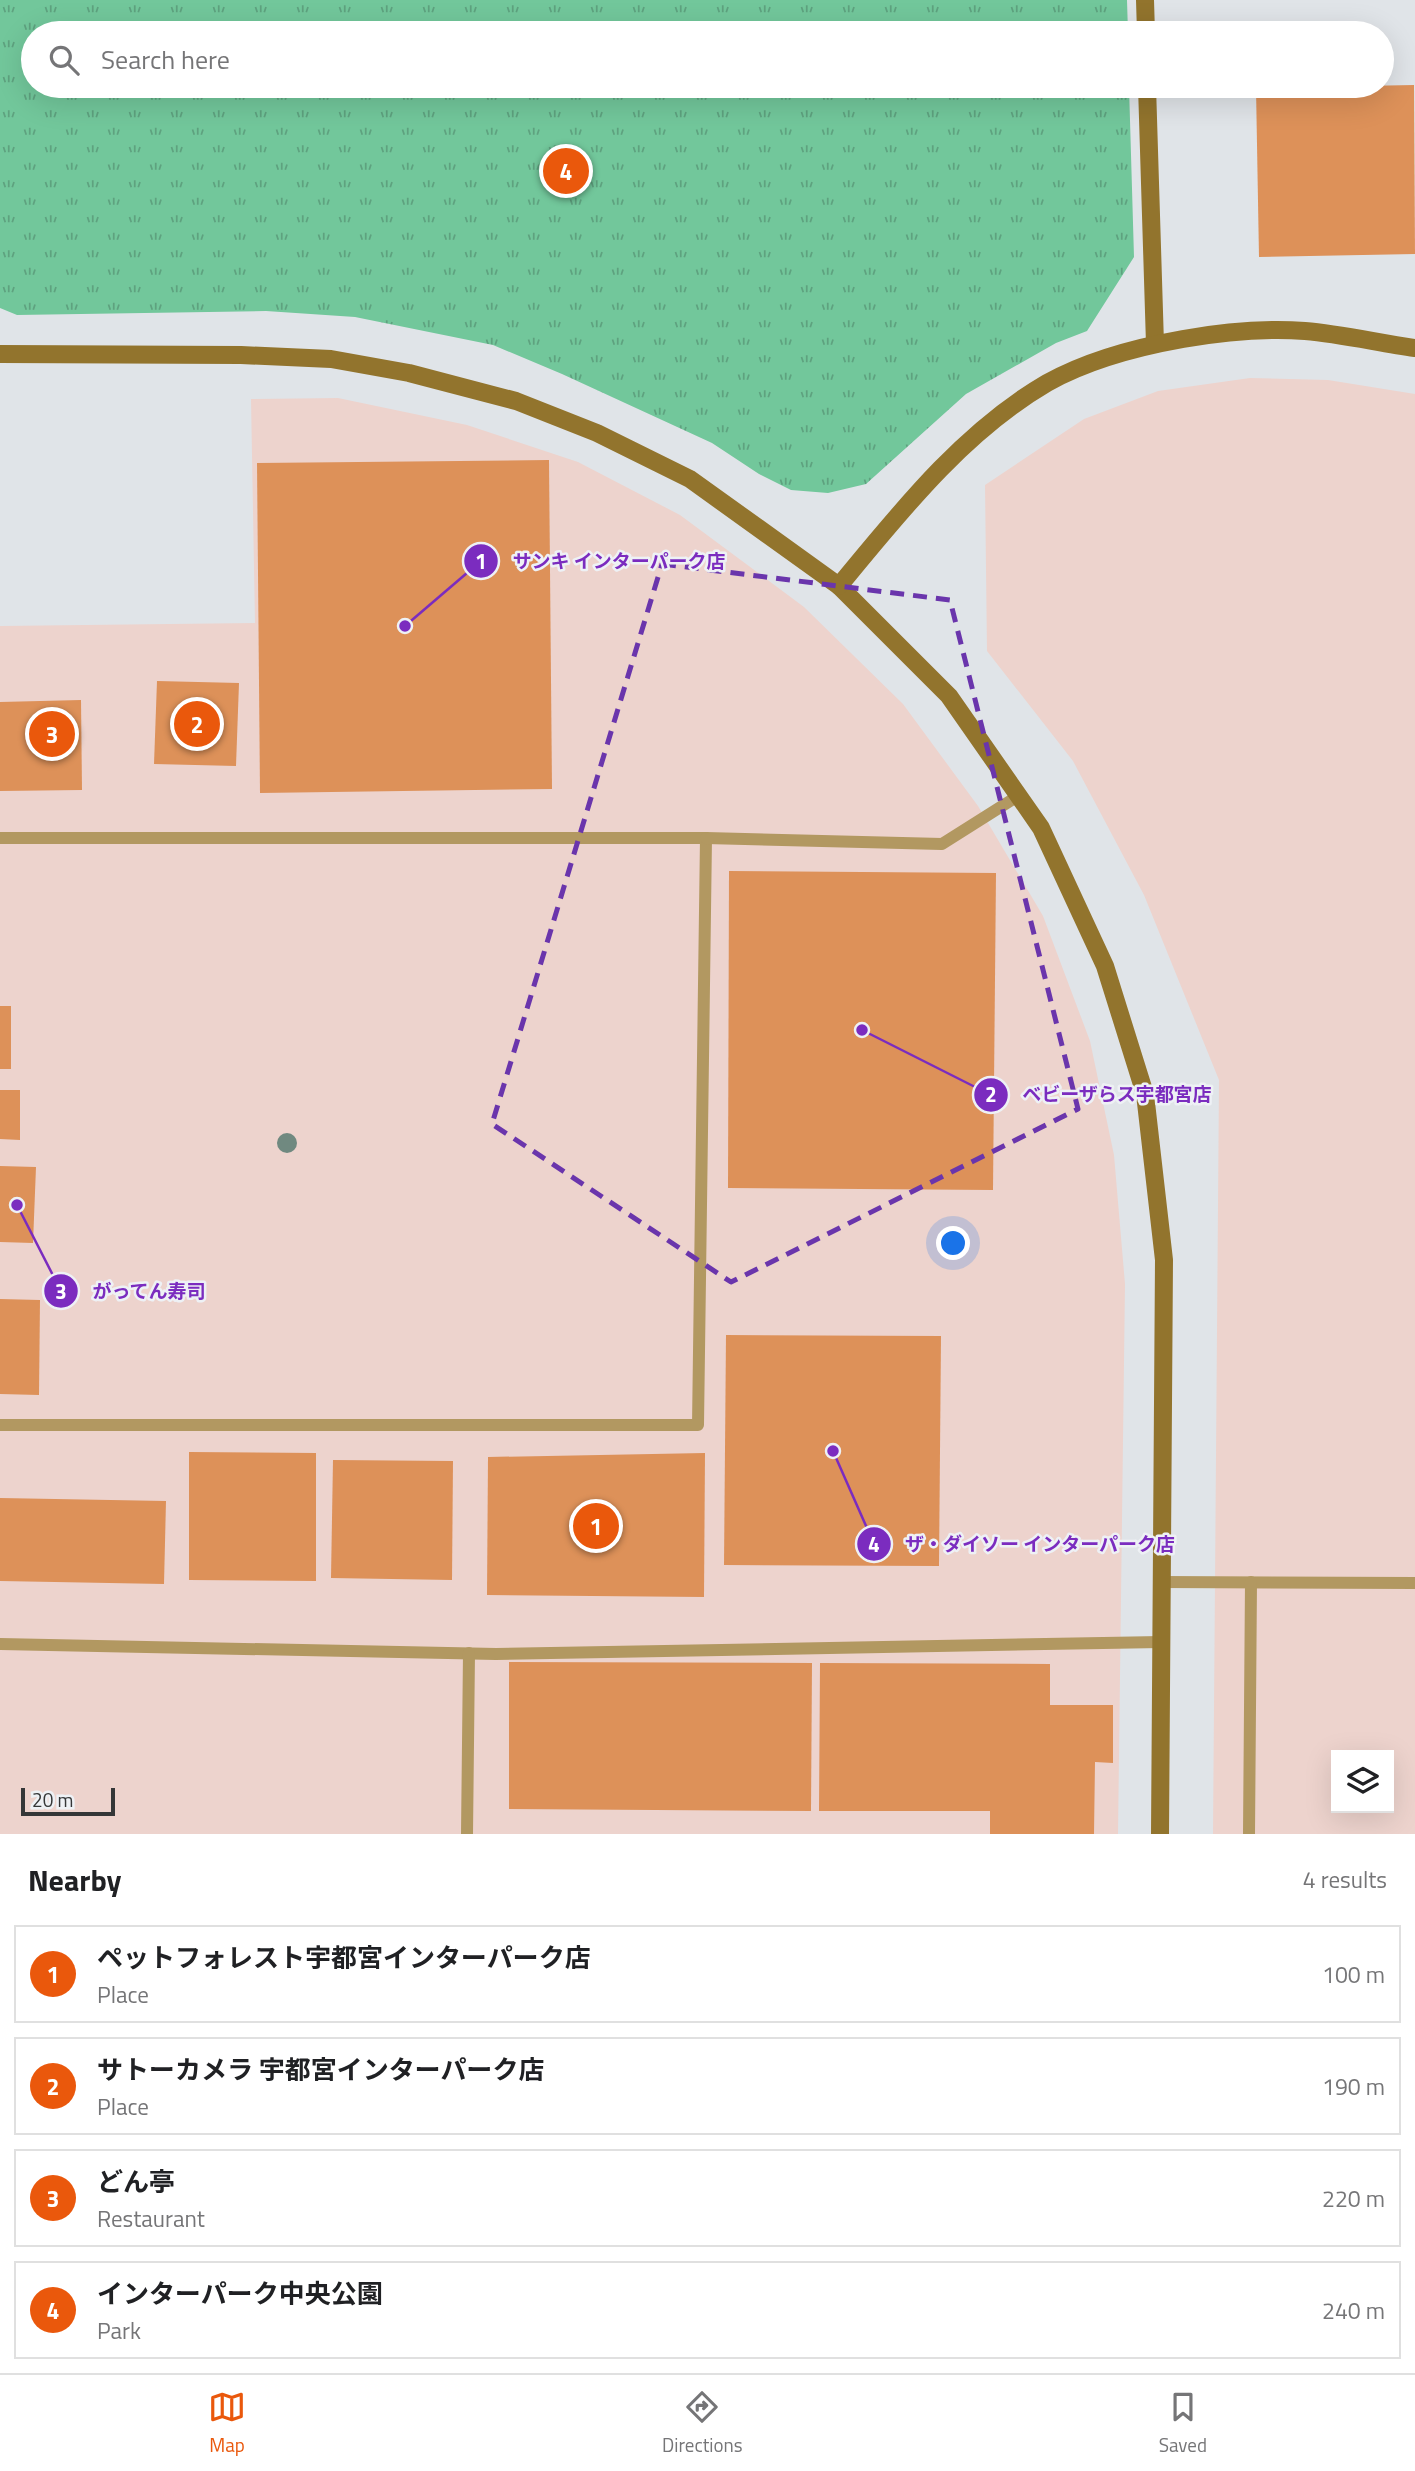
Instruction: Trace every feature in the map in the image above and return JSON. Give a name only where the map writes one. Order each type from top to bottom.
[{"type":"street","points":[[1145,0],[1146,21]]},
{"type":"street","points":[[1147,98],[1155,344]]},
{"type":"street","points":[[839,586],[907,505],[949,461],[1004,412],[1049,382],[1093,363],[1155,344],[1226,331],[1304,331],[1415,348]]},
{"type":"street","points":[[0,354],[240,355],[331,359],[409,373],[516,401],[597,433],[690,479],[839,586],[949,696],[1041,828],[1105,966],[1145,1094],[1164,1260],[1160,1834]]},
{"type":"lane","points":[[0,838],[706,838],[942,844],[1018,796]]},
{"type":"lane","points":[[0,1425],[698,1425],[706,838]]},
{"type":"lane","points":[[1161,1582],[1415,1583]]},
{"type":"lane","points":[[1250,1834],[1251,1582]]},
{"type":"lane","points":[[0,1644],[470,1653],[1161,1642]]},
{"type":"lane","points":[[467,1834],[470,1653]]},
{"type":"highlighted area","points":[[662,564],[950,600],[1078,1109],[731,1282],[492,1124]]},
{"type":"shaded area","points":[[1250,378],[1328,380],[1415,394],[1415,1834],[1213,1834],[1219,1080],[1144,895],[1073,761],[987,651],[985,485],[1084,419],[1158,391]]},
{"type":"shaded area","points":[[338,398],[467,425],[578,462],[680,515],[804,607],[903,704],[978,806],[1043,916],[1090,1041],[1114,1155],[1125,1284],[1118,1834],[0,1834],[0,626],[255,623],[251,399]]},
{"type":"green space","points":[[0,0],[1127,0],[1128,21],[21,21],[21,98],[1129,98],[1134,257],[1087,331],[1056,343],[966,394],[866,484],[828,493],[791,490],[759,474],[712,443],[493,345],[355,317],[266,311],[17,315],[0,308]]},
{"type":"building","points":[[1394,85],[1414,85],[1415,254],[1259,257],[1256,98],[1394,98]]},
{"type":"building","points":[[549,460],[552,789],[260,793],[257,463]]},
{"type":"building","points":[[157,681],[239,683],[236,766],[154,764]]},
{"type":"building","points":[[81,700],[82,790],[0,791],[0,702]]},
{"type":"building","points":[[729,871],[996,873],[993,1190],[728,1188]]},
{"type":"building","points":[[0,1006],[11,1006],[11,1069],[0,1069]]},
{"type":"building","points":[[0,1090],[20,1090],[20,1140],[0,1139]]},
{"type":"building","points":[[0,1166],[36,1167],[33,1243],[0,1242]]},
{"type":"building","points":[[0,1299],[40,1300],[39,1395],[0,1394]]},
{"type":"building","points":[[726,1335],[941,1336],[939,1566],[724,1565]]},
{"type":"building","points":[[189,1452],[316,1453],[316,1581],[189,1580]]},
{"type":"building","points":[[705,1453],[704,1597],[487,1595],[488,1457]]},
{"type":"building","points":[[333,1460],[453,1461],[452,1580],[331,1578]]},
{"type":"building","points":[[0,1498],[166,1501],[164,1584],[0,1581]]},
{"type":"building","points":[[509,1662],[812,1663],[811,1811],[509,1809]]},
{"type":"building","points":[[820,1663],[1050,1664],[1050,1705],[1113,1705],[1113,1763],[1095,1762],[1094,1834],[990,1834],[990,1811],[819,1811]]},
{"type":"place","name":"インターパーク中央公園","points":[[566,171]]},
{"type":"place","name":"サンキ インターパーク店","points":[[405,626]]},
{"type":"place","name":"サトーカメラ 宇都宮インターパーク店","points":[[197,724]]},
{"type":"place","name":"どん亭","points":[[52,734]]},
{"type":"place","name":"ベビーザらス宇都宮店","points":[[862,1030]]},
{"type":"place","name":"がってん寿司","points":[[17,1205]]},
{"type":"place","name":"ザ・ダイソー インターパーク店","points":[[833,1451]]},
{"type":"place","name":"ペットフォレスト宇都宮インターパーク店","points":[[596,1526]]}]
